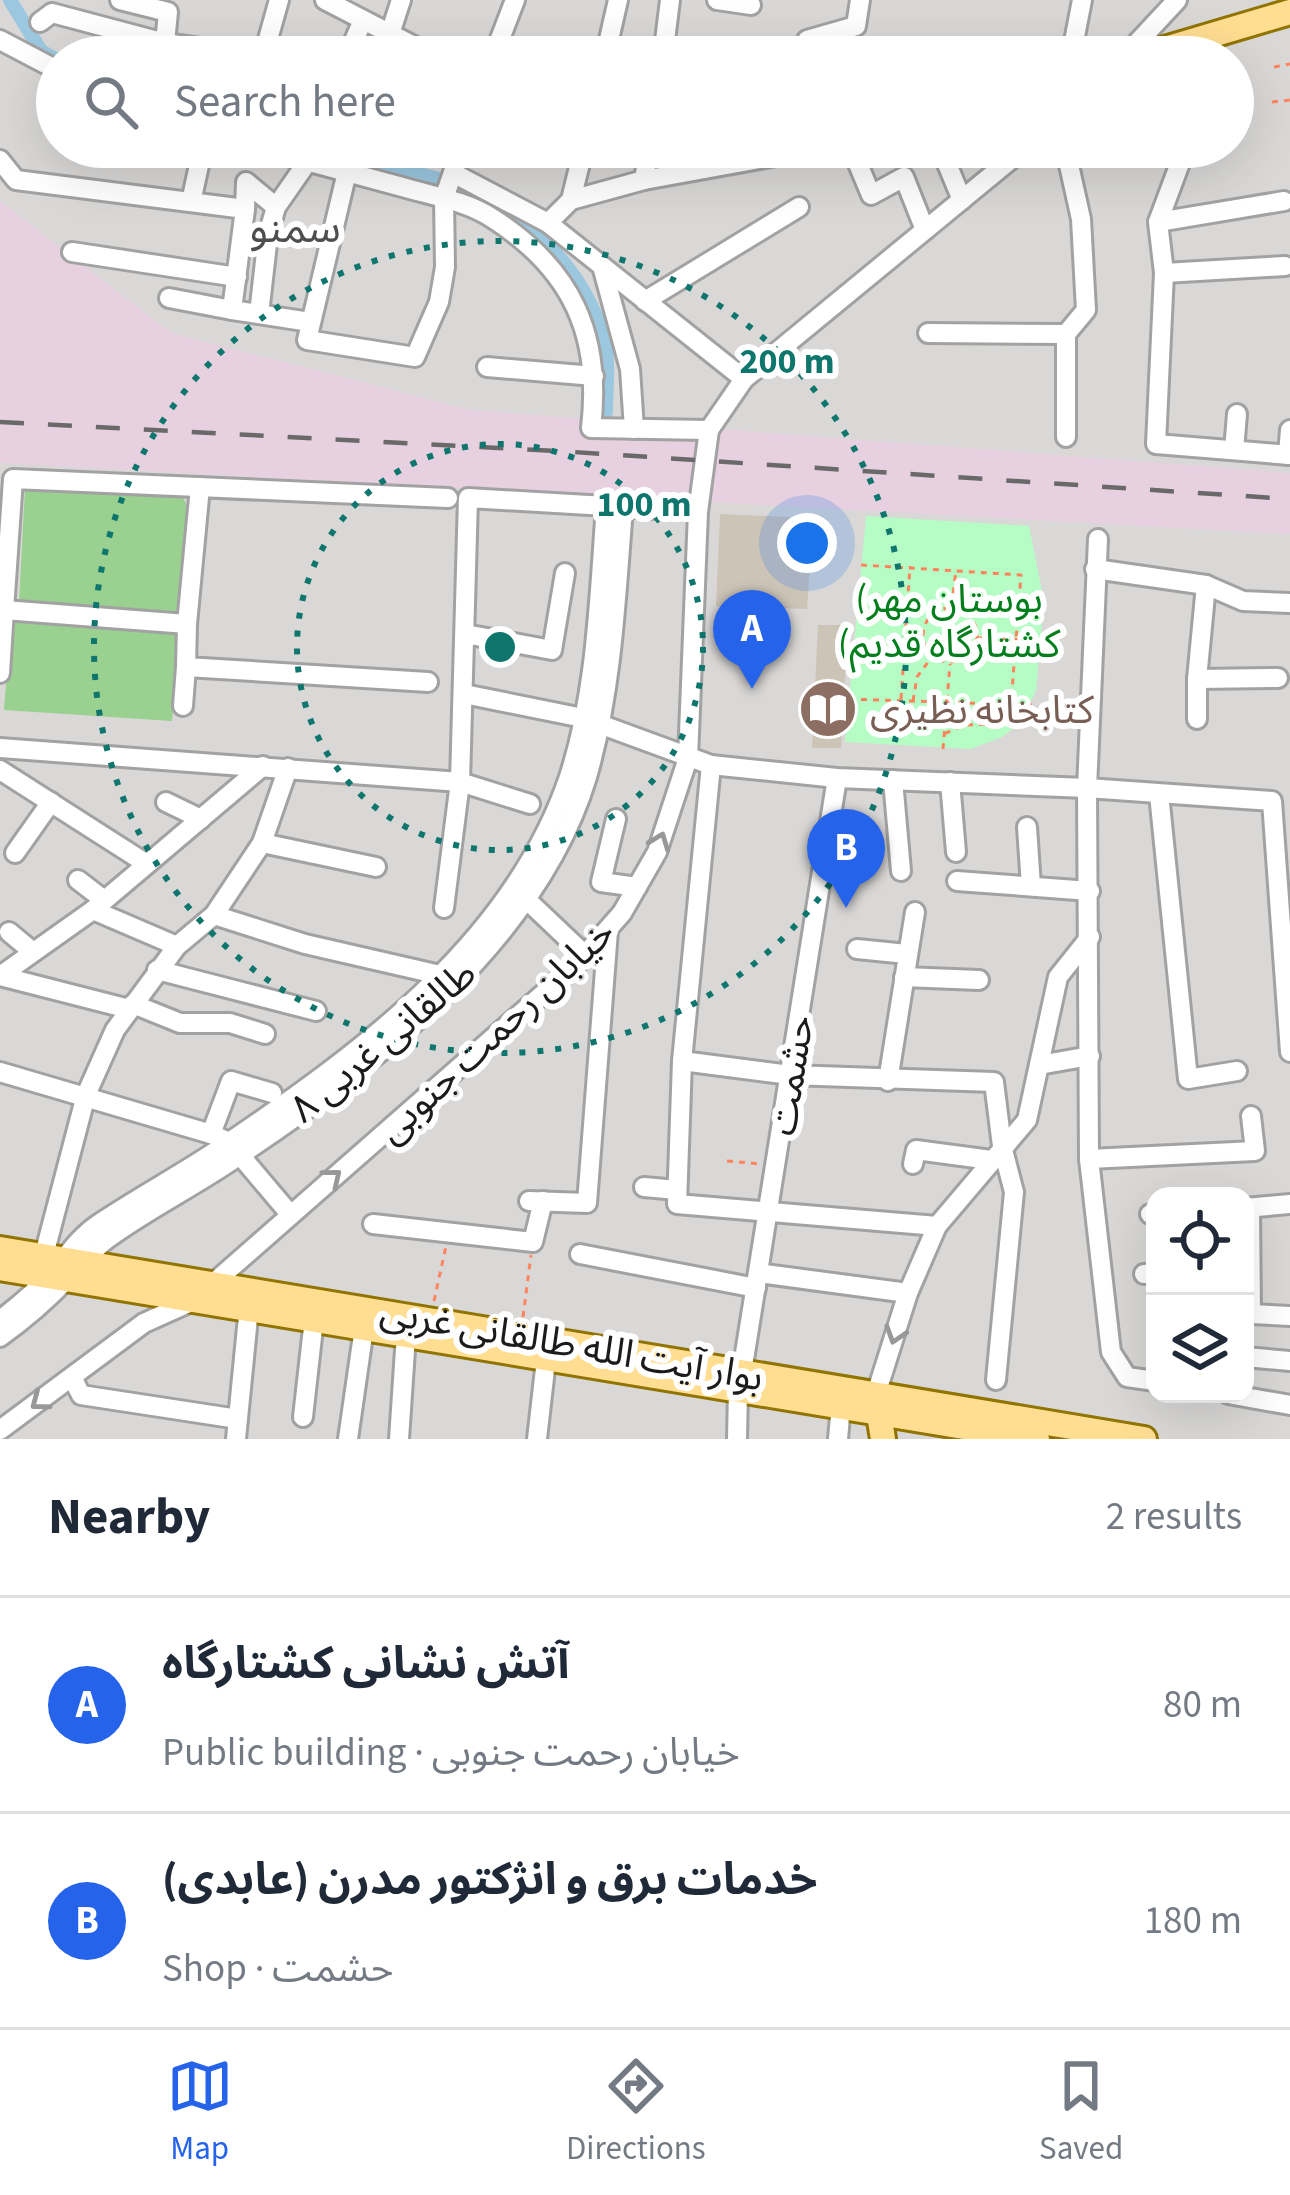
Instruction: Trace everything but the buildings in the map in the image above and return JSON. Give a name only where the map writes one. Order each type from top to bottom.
[{"type":"main road","points":[[1229,36],[1290,13]]},
{"type":"main road","name":"بوار آیت الله طالقانی غربی","points":[[0,1249],[127,1288],[193,1301],[406,1335],[538,1344]]},
{"type":"main road","name":"بوار آیت الله طالقانی غربی","points":[[0,1268],[62,1266],[212,1281],[430,1318],[538,1344],[740,1381],[1144,1439]]},
{"type":"main road","name":"بوار آیت الله طالقانی غربی","points":[[740,1381],[841,1405],[877,1402],[995,1435],[1037,1439]]},
{"type":"main road","points":[[877,1402],[883,1439]]},
{"type":"street","points":[[120,0],[168,12],[166,36]]},
{"type":"street","points":[[269,36],[279,0]]},
{"type":"street","points":[[325,0],[394,36]]},
{"type":"street","points":[[390,34],[400,0]]},
{"type":"street","points":[[503,36],[515,0]]},
{"type":"street","points":[[610,36],[618,0]]},
{"type":"street","points":[[666,36],[670,0]]},
{"type":"street","points":[[717,0],[751,5]]},
{"type":"street","points":[[821,36],[856,26],[860,0]]},
{"type":"street","points":[[1075,36],[1082,0]]},
{"type":"street","points":[[1144,36],[1177,0]]},
{"type":"street","points":[[40,22],[52,14],[138,36]]},
{"type":"street","points":[[356,36],[363,20]]},
{"type":"street","points":[[0,40],[36,59]]},
{"type":"street","points":[[0,160],[16,180],[245,209]]},
{"type":"street","points":[[191,202],[198,168]]},
{"type":"street","points":[[232,310],[249,168]]},
{"type":"street","points":[[259,314],[276,206],[303,168]]},
{"type":"street","points":[[333,168],[444,198],[490,216],[542,259],[576,303],[594,364],[591,428],[709,430]]},
{"type":"street","points":[[347,172],[307,340],[416,357],[439,302],[444,198],[455,168]]},
{"type":"street","points":[[571,200],[579,168]]},
{"type":"street","points":[[644,180],[646,168]]},
{"type":"street","points":[[548,223],[571,200],[710,168]]},
{"type":"street","points":[[860,168],[871,195],[904,176],[925,230]]},
{"type":"street","points":[[949,168],[962,200]]},
{"type":"street","name":"خیابان رحمت جنوبی","points":[[193,1301],[608,932],[657,852],[688,758],[698,512],[709,430],[744,380],[1001,168]]},
{"type":"street","points":[[1066,437],[1066,334],[1086,310],[1081,219],[1070,168]]},
{"type":"street","points":[[1178,168],[1158,222],[1164,273],[1156,444],[1289,455],[1290,430]]},
{"type":"street","points":[[453,173],[548,223],[744,380]]},
{"type":"street","points":[[246,182],[276,206]]},
{"type":"street","points":[[1158,222],[1284,201]]},
{"type":"street","points":[[645,301],[799,207]]},
{"type":"street","points":[[72,253],[237,277]]},
{"type":"street","points":[[602,266],[630,369],[634,429]]},
{"type":"street","points":[[1164,273],[1285,266]]},
{"type":"street","points":[[170,298],[310,322]]},
{"type":"street","points":[[928,333],[1066,334]]},
{"type":"street","points":[[487,367],[594,376]]},
{"type":"street","points":[[1234,450],[1237,414]]},
{"type":"street","points":[[0,673],[13,479],[657,509]]},
{"type":"street","points":[[183,706],[200,487]]},
{"type":"street","points":[[444,908],[460,782],[464,694],[458,498]]},
{"type":"street","name":"طالقانی غربی ۸","points":[[62,1266],[104,1241],[395,1018],[537,866],[585,782],[594,649],[615,507]]},
{"type":"street","points":[[1098,539],[1087,788],[1089,1159],[1112,1352],[1127,1377],[1146,1380]]},
{"type":"street","points":[[1095,568],[1206,585],[1243,601],[1290,603]]},
{"type":"street","points":[[464,634],[552,650],[565,573]]},
{"type":"street","points":[[1197,719],[1206,585]]},
{"type":"street","points":[[2,610],[187,624]]},
{"type":"street","points":[[186,667],[428,682]]},
{"type":"street","points":[[1197,680],[1279,678]]},
{"type":"street","points":[[464,694],[591,722],[711,765],[838,778],[1272,801],[1290,1052]]},
{"type":"street","points":[[0,748],[460,782],[530,804]]},
{"type":"street","points":[[711,765],[682,1061],[677,1204],[937,1226]]},
{"type":"street","points":[[0,976],[99,905],[263,766]]},
{"type":"street","points":[[0,1337],[35,1311],[62,1266],[86,1095],[131,1006],[177,946],[214,915],[262,843],[288,768]]},
{"type":"street","points":[[0,770],[147,864]]},
{"type":"street","name":"حشمت","points":[[737,1439],[740,1381],[838,778]]},
{"type":"street","points":[[893,780],[901,871]]},
{"type":"street","points":[[950,782],[956,852]]},
{"type":"street","points":[[1159,794],[1188,1079],[1237,1071]]},
{"type":"street","points":[[15,853],[51,802]]},
{"type":"street","points":[[166,802],[201,819]]},
{"type":"street","points":[[616,818],[601,882],[637,887]]},
{"type":"street","points":[[1028,826],[1031,886]]},
{"type":"street","points":[[262,843],[376,867]]},
{"type":"street","name":"طالقانی غربی ۸","points":[[227,1144],[406,1031],[485,953],[528,901],[537,866]]},
{"type":"street","points":[[78,880],[99,905],[177,946]]},
{"type":"street","points":[[957,881],[1090,891]]},
{"type":"street","points":[[528,901],[586,956]]},
{"type":"street","points":[[888,1081],[915,912]]},
{"type":"street","points":[[214,915],[305,944],[440,975]]},
{"type":"street","points":[[9,932],[33,952]]},
{"type":"street","points":[[373,1224],[533,1242],[536,1201],[587,1203],[608,932]]},
{"type":"street","points":[[877,1402],[908,1293],[937,1226],[1027,1120],[1058,977],[1090,937]]},
{"type":"street","points":[[856,949],[907,954]]},
{"type":"street","points":[[157,970],[316,1011]]},
{"type":"street","points":[[0,976],[131,1006],[180,1023],[230,1023],[266,1034]]},
{"type":"street","points":[[904,977],[980,980]]},
{"type":"street","points":[[1039,1065],[1090,1056]]},
{"type":"street","points":[[682,1061],[790,1076],[994,1082],[996,1153],[1015,1192],[996,1380]]},
{"type":"street","points":[[0,1072],[86,1095],[227,1144],[289,1213]]},
{"type":"street","points":[[227,1144],[231,1082],[272,1093]]},
{"type":"street","points":[[1089,1159],[1255,1151],[1250,1116]]},
{"type":"street","points":[[913,1164],[916,1150],[996,1153]]},
{"type":"street","points":[[644,1187],[677,1190]]},
{"type":"street","points":[[1254,1207],[1290,1204]]},
{"type":"street","points":[[580,1254],[757,1280],[908,1293]]},
{"type":"street","points":[[0,1320],[62,1266]]},
{"type":"street","points":[[127,1288],[145,1323]]},
{"type":"street","points":[[1250,1295],[1251,1314],[1290,1316]]},
{"type":"street","points":[[0,1430],[145,1323],[193,1301]]},
{"type":"street","points":[[72,1377],[81,1395],[237,1429],[249,1307]]},
{"type":"street","points":[[303,1417],[314,1319]]},
{"type":"street","points":[[348,1439],[364,1328]]},
{"type":"street","points":[[399,1439],[406,1335]]},
{"type":"street","points":[[537,1439],[538,1344]]},
{"type":"street","points":[[1254,1358],[1290,1361]]},
{"type":"street","points":[[1254,1399],[1290,1405]]},
{"type":"street","points":[[838,1439],[841,1405]]},
{"type":"path","points":[[1274,67],[1290,64]]},
{"type":"path","points":[[1272,101],[1290,100]]},
{"type":"path","points":[[861,565],[1021,575],[1012,704],[992,724],[964,725],[944,734]]},
{"type":"path","points":[[901,700],[910,566]]},
{"type":"path","points":[[952,607],[956,569]]},
{"type":"path","points":[[952,607],[971,617],[977,638],[967,657],[950,662],[932,656],[922,632],[931,615],[952,607]]},
{"type":"path","points":[[905,632],[922,632]]},
{"type":"path","points":[[977,638],[1040,640]]},
{"type":"path","points":[[913,701],[917,676],[932,656]]},
{"type":"path","points":[[943,749],[950,662]]},
{"type":"path","points":[[849,699],[1032,705]]},
{"type":"path","points":[[727,1161],[776,1166]]},
{"type":"path","points":[[430,1318],[449,1232]]},
{"type":"path","points":[[533,1242],[538,1344]]},
{"type":"shaded area","points":[[0,0],[1290,0],[1290,1439],[0,1439]]},
{"type":"shaded area","points":[[0,201],[171,333],[470,410],[1290,473],[1290,534],[0,463]]},
{"type":"green space","points":[[25,487],[181,494],[188,507],[179,615],[19,603]]},
{"type":"green space","name":"(بوستان مهر (کشتارگاه قدیم","points":[[866,516],[1029,526],[1044,601],[1036,691],[1020,723],[1002,737],[971,749],[845,742]]},
{"type":"green space","points":[[11,619],[179,630],[172,721],[4,710]]},
{"type":"waterway","points":[[10,0],[36,43]]},
{"type":"waterway","points":[[396,168],[459,184]]},
{"type":"waterway","points":[[500,206],[550,246],[587,297],[605,345],[606,412]]},
{"type":"railway","points":[[0,422],[558,451],[1290,499]]},
{"type":"place","name":"آتش نشانی کشتارگاه","points":[[752,689]]},
{"type":"place","name":"کتابخانه نظیری","points":[[828,709]]},
{"type":"place","name":"خدمات برق و انژکتور مدرن (عابدی)","points":[[846,908]]},
{"type":"district","name":"سمنو","points":[[295,227]]}]
